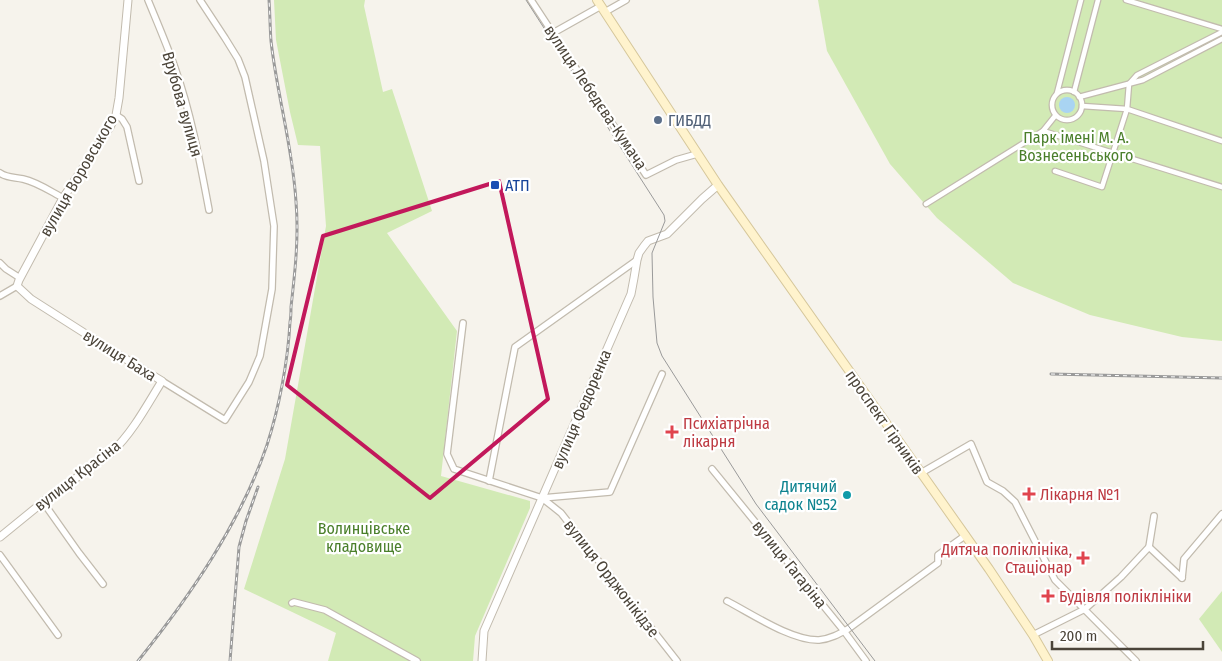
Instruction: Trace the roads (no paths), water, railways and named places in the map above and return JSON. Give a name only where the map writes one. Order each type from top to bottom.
[{"type":"main road","name":"проспект Гірників","points":[[601,6],[718,185],[966,535],[1033,635],[1048,661]]},
{"type":"street","name":"вулиця Воровського","points":[[17,286],[63,198],[116,115],[128,0]]},
{"type":"street","name":"Врубова вулиця","points":[[148,0],[175,68],[185,101],[196,143],[209,210]]},
{"type":"street","name":"вулиця Баха","points":[[17,286],[31,299],[225,420],[249,382],[260,356],[272,289],[274,226],[264,161],[246,77],[230,45],[200,0]]},
{"type":"street","name":"вулиця Лебедєва-Кумача","points":[[531,0],[646,175],[676,160],[697,154]]},
{"type":"street","points":[[553,34],[601,6],[626,0]]},
{"type":"street","points":[[1058,93],[1067,90],[1074,92],[1079,97],[1082,106],[1078,115],[1070,120],[1065,120],[1055,116],[1051,106],[1058,93],[1081,0]]},
{"type":"street","points":[[1074,92],[1098,0]]},
{"type":"street","points":[[1126,0],[1222,31]]},
{"type":"street","points":[[1055,171],[1102,187],[1127,109],[1129,84],[1137,76],[1222,31]]},
{"type":"street","points":[[1079,97],[1143,80],[1222,39]]},
{"type":"street","points":[[1082,106],[1127,109],[1222,141]]},
{"type":"street","points":[[116,115],[122,119],[126,127],[139,180]]},
{"type":"street","points":[[926,204],[1043,131],[1055,116]]},
{"type":"street","points":[[1043,131],[1222,187]]},
{"type":"street","points":[[0,172],[10,178],[32,182],[63,198]]},
{"type":"street","name":"вулиця Федоренка","points":[[482,661],[484,631],[631,294],[639,253],[648,241],[667,234],[718,185]]},
{"type":"street","points":[[489,481],[514,347],[637,260]]},
{"type":"street","points":[[0,263],[20,278]]},
{"type":"street","points":[[0,296],[17,286]]},
{"type":"street","points":[[463,323],[447,454],[454,469],[542,498],[610,492],[662,374]]},
{"type":"street","name":"вулиця Красіна","points":[[0,537],[43,502],[112,452],[128,433],[162,381]]},
{"type":"street","points":[[921,473],[971,444],[988,482],[1003,491],[1015,502],[1056,580],[1136,661]]},
{"type":"street","name":"вулиця Гагаріна","points":[[712,469],[844,631],[866,661]]},
{"type":"street","name":"вулиця Орджонікідзе","points":[[542,498],[561,513],[677,661]]},
{"type":"street","points":[[43,502],[103,584]]},
{"type":"street","points":[[1149,547],[1182,578],[1184,559],[1222,514]]},
{"type":"street","points":[[1033,635],[1085,609],[1121,577],[1149,547],[1154,516]]},
{"type":"street","points":[[728,601],[802,639],[820,640],[836,636],[938,563],[938,556],[966,535]]},
{"type":"street","points":[[0,555],[58,635]]},
{"type":"street","points":[[292,603],[325,610],[417,661]]},
{"type":"water","points":[[1067,97],[1073,99],[1075,105],[1073,111],[1067,113],[1061,111],[1059,105],[1061,99]]},
{"type":"tram line","points":[[526,0],[664,215],[665,221],[652,253],[657,343],[662,356],[756,504],[875,661]]},
{"type":"railway","points":[[138,661],[195,585],[243,503],[267,445],[282,384],[291,316],[297,241],[297,215],[292,162],[271,41],[269,0]]},
{"type":"railway","points":[[1051,374],[1222,378]]},
{"type":"railway","points":[[230,661],[239,547],[258,487]]},
{"type":"place","name":"ГИБДД","points":[[658,120]]},
{"type":"place","name":"АТП","points":[[495,185]]},
{"type":"place","name":"Психіатрічна лікарня","points":[[672,432]]},
{"type":"place","name":"Лікарня №1","points":[[1029,494]]},
{"type":"place","name":"Дитячий садок №52","points":[[847,495]]},
{"type":"place","name":"Дитяча поліклініка, Стаціонар","points":[[1083,558]]},
{"type":"place","name":"Будівля поліклініки","points":[[1048,596]]},
{"type":"park label","name":"Парк імені М. А. Вознесеньського","points":[[1076,146]]},
{"type":"park label","name":"Волинцівське кладовище","points":[[364,537]]}]
